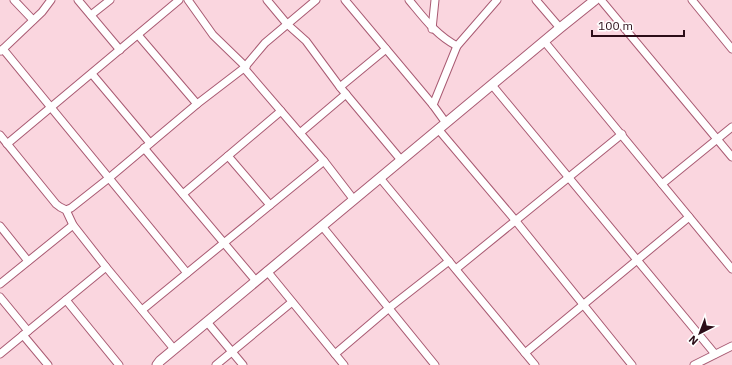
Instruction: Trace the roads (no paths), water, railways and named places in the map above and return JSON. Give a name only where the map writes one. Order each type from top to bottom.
[{"type":"street","points":[[14,0],[33,20]]},
{"type":"street","points":[[51,0],[2,51],[187,273]]},
{"type":"street","points":[[78,0],[120,50]]},
{"type":"street","points":[[91,15],[110,0]]},
{"type":"street","points":[[7,144],[179,0]]},
{"type":"street","points":[[188,0],[213,35],[245,68],[324,161],[354,200]]},
{"type":"street","points":[[267,0],[287,24],[306,41],[340,87],[401,160]]},
{"type":"street","points":[[66,210],[71,208],[109,178],[197,104],[245,68],[265,43],[316,0]]},
{"type":"street","points":[[345,0],[446,123]]},
{"type":"street","points":[[409,0],[432,29],[446,40],[457,46]]},
{"type":"street","points":[[432,29],[435,0]]},
{"type":"street","points":[[433,106],[457,46],[497,0]]},
{"type":"street","points":[[536,0],[560,28]]},
{"type":"street","points":[[157,365],[267,271],[595,0]]},
{"type":"street","points":[[601,0],[732,157]]},
{"type":"street","points":[[692,0],[732,49]]},
{"type":"street","points":[[138,35],[197,104]]},
{"type":"street","points":[[544,41],[732,269]]},
{"type":"street","points":[[340,87],[386,49]]},
{"type":"street","points":[[92,74],[150,143]]},
{"type":"street","points":[[492,85],[715,354]]},
{"type":"street","points":[[300,133],[346,94]]},
{"type":"street","points":[[183,194],[281,111]]},
{"type":"street","points":[[662,184],[732,127]]},
{"type":"street","points":[[438,129],[515,220],[632,365]]},
{"type":"street","points":[[456,269],[622,134]]},
{"type":"street","points":[[1,136],[56,204],[66,210],[73,226],[174,349]]},
{"type":"street","points":[[144,148],[256,281]]},
{"type":"street","points":[[228,156],[270,205]]},
{"type":"street","points":[[142,310],[324,161]]},
{"type":"street","points":[[380,178],[533,362],[525,365]]},
{"type":"street","points":[[525,353],[582,304],[689,217]]},
{"type":"street","points":[[0,226],[28,261]]},
{"type":"street","points":[[0,284],[73,226]]},
{"type":"street","points":[[322,226],[435,365]]},
{"type":"street","points":[[335,354],[389,308],[449,261]]},
{"type":"street","points":[[0,354],[106,267]]},
{"type":"street","points":[[267,271],[344,365]]},
{"type":"street","points":[[0,297],[48,365]]},
{"type":"street","points":[[66,300],[119,365]]},
{"type":"street","points":[[216,365],[292,302]]},
{"type":"street","points":[[207,322],[243,365]]},
{"type":"street","points":[[694,365],[732,346]]}]
